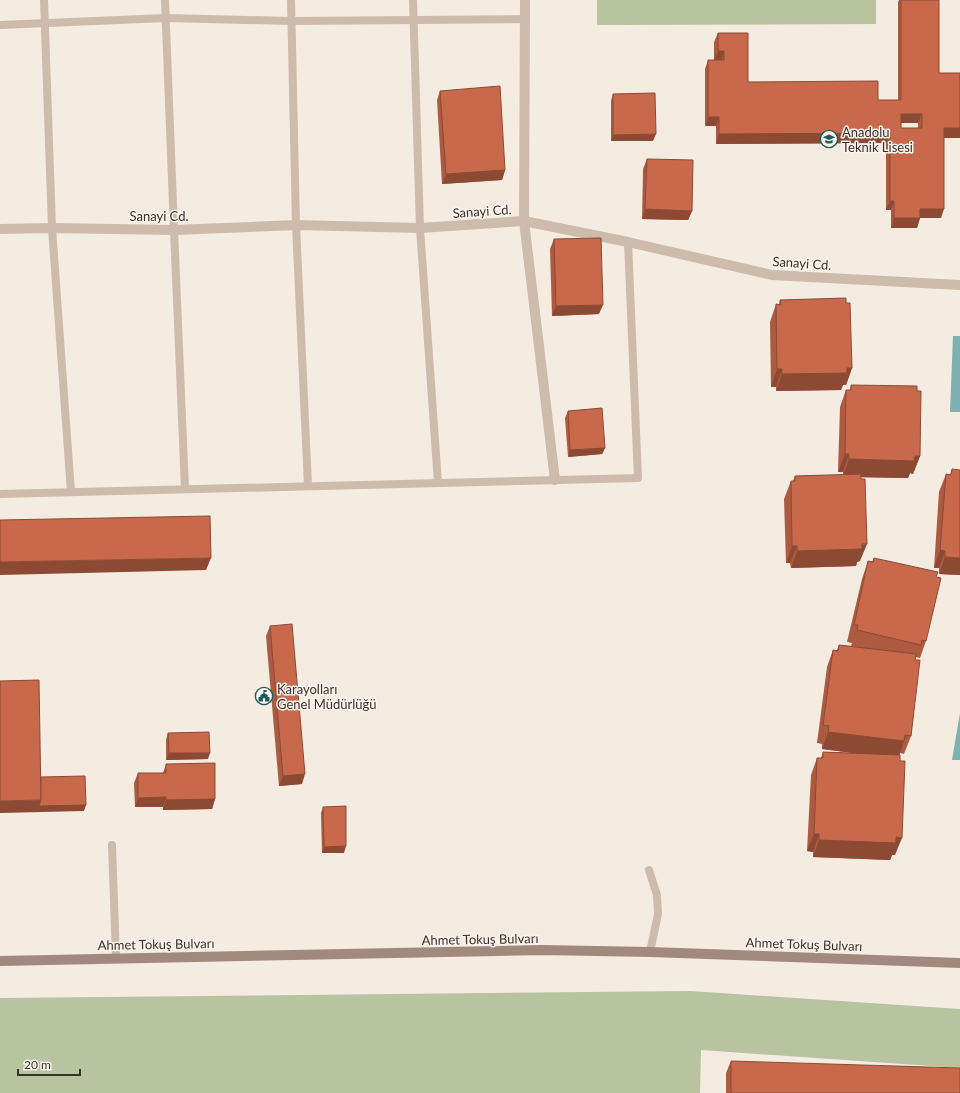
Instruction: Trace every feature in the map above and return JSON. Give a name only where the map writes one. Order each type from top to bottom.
[{"type":"main road","name":"Ahmet Tokuş Bulvarı","points":[[0,961],[541,950],[650,952],[960,963]]},
{"type":"street","points":[[525,0],[524,221],[555,480]]},
{"type":"street","name":"Sanayi Cd.","points":[[0,230],[52,228],[174,230],[296,225],[420,228],[524,221],[628,242],[772,275],[960,285]]},
{"type":"lane","points":[[44,0],[52,228],[71,492]]},
{"type":"lane","points":[[166,0],[185,489]]},
{"type":"lane","points":[[291,0],[296,225],[308,486]]},
{"type":"lane","points":[[413,0],[420,228],[438,483]]},
{"type":"lane","points":[[0,25],[166,18],[292,21],[525,19]]},
{"type":"lane","points":[[0,494],[638,478],[628,242]]},
{"type":"lane","points":[[112,845],[116,958]]},
{"type":"lane","points":[[649,870],[658,895],[658,914],[650,952]]},
{"type":"green space","points":[[597,0],[876,0],[876,24],[597,25]]},
{"type":"green space","points":[[691,991],[960,1009],[960,1068],[701,1050],[700,1093],[0,1093],[0,998]]},
{"type":"water","points":[[953,336],[960,336],[960,412],[950,412]]},
{"type":"water","points":[[960,713],[960,760],[952,760]]},
{"type":"building","points":[[901,0],[939,0],[939,73],[960,73],[960,128],[944,128],[944,209],[920,209],[920,218],[894,218],[894,201],[890,201],[890,133],[719,134],[719,117],[708,117],[708,60],[724,60],[724,51],[718,51],[718,33],[748,33],[748,82],[878,81],[878,100],[901,100]],"holes":[[[901,114],[922,114],[922,128],[901,128]]]},
{"type":"building","points":[[500,86],[505,170],[446,174],[440,91]]},
{"type":"building","points":[[655,93],[656,134],[613,135],[613,94]]},
{"type":"building","points":[[647,159],[693,160],[692,211],[645,209]]},
{"type":"building","points":[[601,238],[603,305],[556,306],[554,239]]},
{"type":"building","points":[[846,298],[846,303],[850,303],[852,368],[847,368],[847,373],[782,374],[782,369],[777,369],[776,304],[781,305],[780,300]]},
{"type":"building","points":[[851,385],[917,386],[917,391],[921,391],[920,456],[915,456],[914,461],[849,459],[849,454],[845,454],[846,390],[851,390]]},
{"type":"building","points":[[602,408],[605,448],[570,450],[568,411]]},
{"type":"building","points":[[952,469],[960,470],[960,558],[945,557],[945,551],[940,550],[946,474],[951,475]]},
{"type":"building","points":[[861,474],[861,479],[865,479],[867,544],[862,544],[862,549],[797,551],[797,546],[792,546],[791,481],[795,481],[795,476]]},
{"type":"building","points":[[210,516],[211,558],[0,562],[0,520]]},
{"type":"building","points":[[874,558],[938,572],[936,577],[941,578],[926,641],[922,640],[921,645],[857,630],[858,625],[854,625],[868,561],[873,562]]},
{"type":"building","points":[[292,624],[305,774],[283,776],[270,626]]},
{"type":"building","points":[[839,645],[916,654],[915,660],[920,660],[911,736],[905,735],[904,741],[828,732],[829,726],[823,725],[833,650],[838,651]]},
{"type":"building","points":[[39,680],[41,800],[0,801],[0,681]]},
{"type":"building","points":[[209,732],[210,753],[169,753],[168,733]]},
{"type":"building","points":[[823,752],[900,755],[900,761],[905,761],[902,838],[896,837],[896,843],[819,840],[819,834],[814,834],[817,758],[823,758]]},
{"type":"building","points":[[215,763],[215,799],[166,800],[166,797],[138,798],[138,773],[166,773],[166,764]]},
{"type":"building","points":[[85,776],[86,805],[39,806],[41,800],[41,777]]},
{"type":"building","points":[[346,806],[346,846],[324,847],[323,807]]},
{"type":"building","points":[[731,1061],[960,1068],[960,1093],[731,1093]]},
{"type":"place","name":"Anadolu Teknik Lisesi","points":[[829,139]]},
{"type":"place","name":"Karayolları Genel Müdürlüğü","points":[[264,696]]}]
